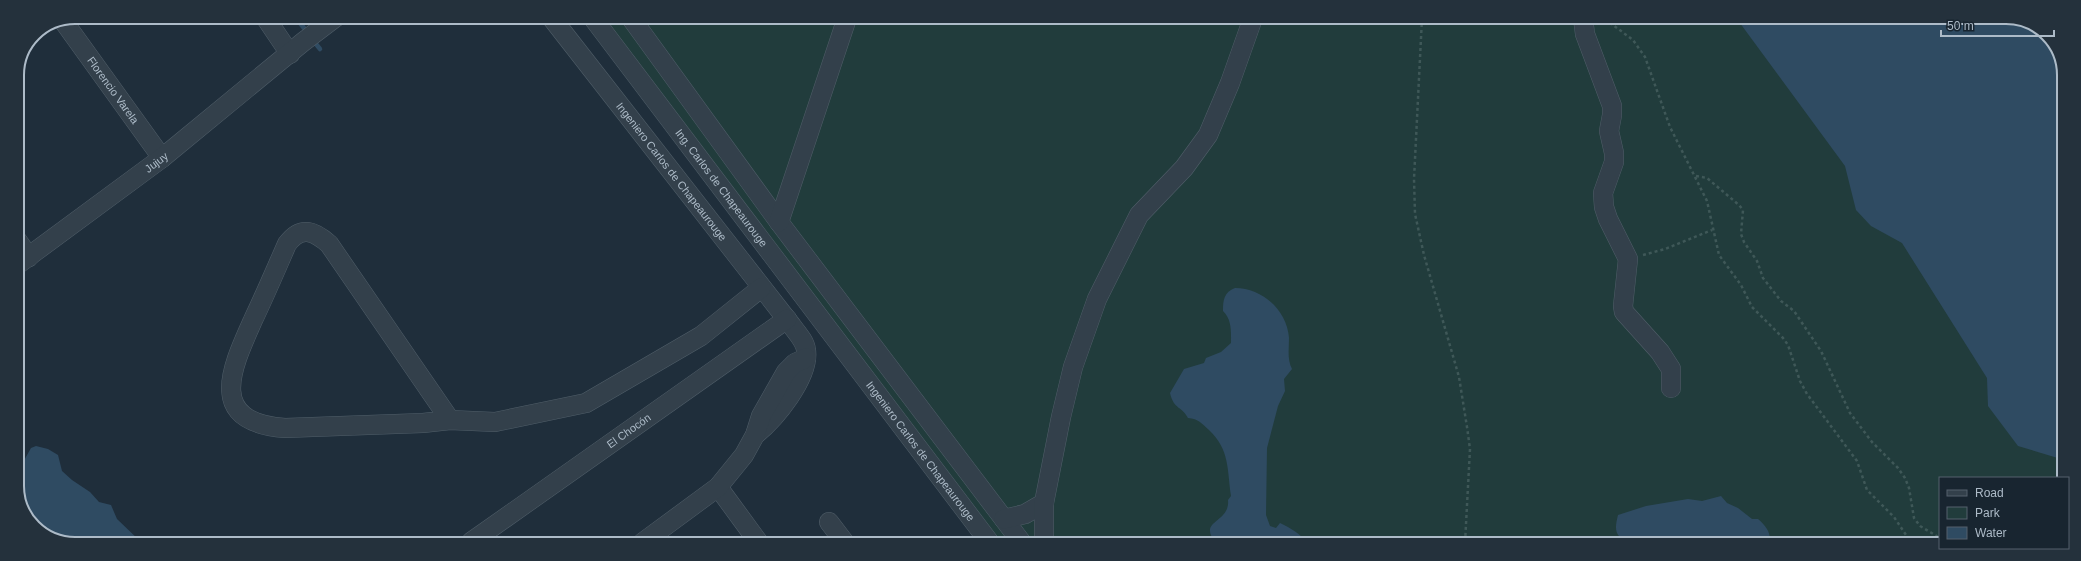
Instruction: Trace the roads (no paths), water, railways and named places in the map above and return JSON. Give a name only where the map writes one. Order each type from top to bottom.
[{"type":"street","points":[[276,24],[304,42]]},
{"type":"street","name":"Jujuy","points":[[24,260],[162,158],[327,24]]},
{"type":"street","name":"Ingeniero Carlos de Chapeaurouge","points":[[557,24],[761,288],[790,322],[806,348],[806,358],[798,382],[771,422],[755,435],[744,455],[718,487]]},
{"type":"street","name":"Ing. Carlos de Chapeaurouge","points":[[598,24],[851,358]]},
{"type":"street","points":[[635,24],[779,222],[1018,537]]},
{"type":"street","points":[[779,222],[845,24]]},
{"type":"street","points":[[1044,537],[1044,503],[1073,367],[1097,299],[1139,215],[1184,168],[1208,135],[1230,83],[1251,24]]},
{"type":"street","points":[[1584,24],[1585,34],[1612,106],[1612,115],[1608,131],[1614,153],[1614,162],[1603,193],[1604,207],[1608,219],[1628,259],[1623,298],[1624,312],[1660,352],[1671,369],[1671,388]]},
{"type":"street","name":"Florencio Varela","points":[[66,25],[162,158]]},
{"type":"street","points":[[450,420],[329,244],[319,235],[307,231],[298,233],[287,244],[235,362],[230,382],[231,394],[242,414],[254,422],[268,426],[285,428],[423,423],[450,420],[495,422],[586,403],[701,336],[761,288]]},
{"type":"street","name":"El Chocón","points":[[478,537],[790,322]]},
{"type":"street","name":"Ingeniero Carlos de Chapeaurouge","points":[[851,358],[985,537]]},
{"type":"street","points":[[650,537],[718,487],[755,537]]},
{"type":"street","points":[[1004,519],[1025,514],[1044,503]]},
{"type":"street","points":[[829,522],[840,537]]},
{"type":"water","points":[[1741,24],[2012,24],[2028,29],[2044,41],[2053,56],[2057,72],[2057,458],[2018,446],[1988,406],[1987,378],[1902,243],[1871,226],[1856,210],[1845,166]]},
{"type":"water","points":[[1235,288],[1245,289],[1263,296],[1271,302],[1284,318],[1287,328],[1289,338],[1289,358],[1292,369],[1284,379],[1285,391],[1278,406],[1267,448],[1266,515],[1270,526],[1276,528],[1280,523],[1302,537],[1212,537],[1210,533],[1213,524],[1226,511],[1228,500],[1231,496],[1228,469],[1224,453],[1216,437],[1200,422],[1195,419],[1188,418],[1186,414],[1176,405],[1170,393],[1184,369],[1204,363],[1206,358],[1221,352],[1231,343],[1230,326],[1228,318],[1223,311],[1223,303],[1226,294]]},
{"type":"water","points":[[36,446],[48,449],[58,455],[62,471],[90,492],[99,502],[111,505],[117,519],[136,537],[69,537],[56,533],[41,524],[28,505],[24,489],[24,460],[31,448]]},
{"type":"water","points":[[1721,496],[1727,503],[1738,508],[1752,519],[1758,519],[1766,527],[1770,537],[1620,537],[1617,532],[1616,525],[1618,515],[1646,506],[1688,499],[1702,501]]},
{"type":"waterway","points":[[301,24],[308,33]]},
{"type":"waterway","points":[[312,39],[320,49]]}]
